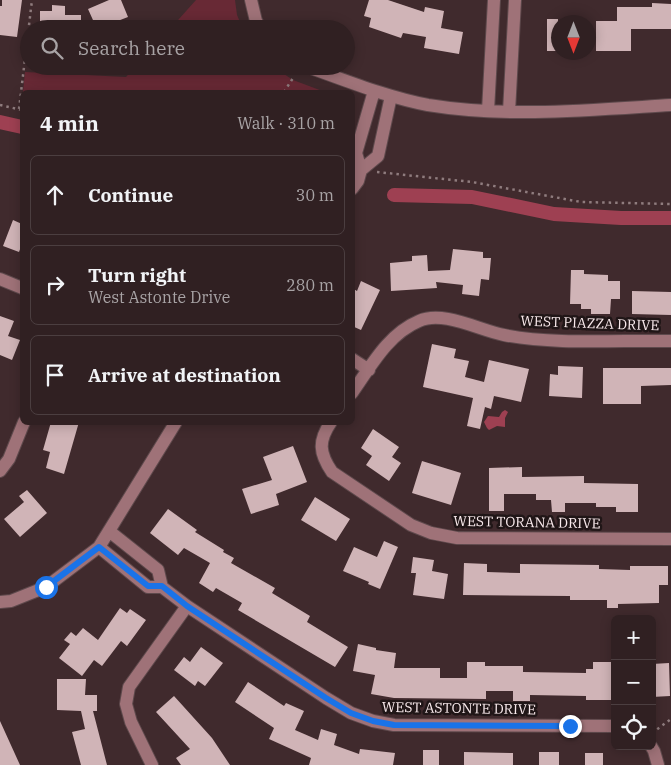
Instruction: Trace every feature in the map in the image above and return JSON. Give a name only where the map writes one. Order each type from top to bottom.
[{"type":"street","points":[[251,0],[256,20]]},
{"type":"street","points":[[488,111],[494,0]]},
{"type":"street","points":[[509,112],[515,0]]},
{"type":"street","points":[[331,75],[391,96],[429,105],[488,111],[603,109],[671,105]]},
{"type":"street","points":[[355,184],[361,170],[356,153],[374,90]]},
{"type":"street","points":[[361,170],[378,156],[391,96]]},
{"type":"street","points":[[0,279],[20,287]]},
{"type":"street","name":"WEST PIAZZA DRIVE","points":[[369,370],[389,341],[420,320],[450,319],[503,335],[554,340],[671,341]]},
{"type":"street","points":[[355,360],[369,370],[355,388]]},
{"type":"street","points":[[0,471],[9,459],[23,425]]},
{"type":"street","points":[[0,602],[11,601],[46,587],[99,547],[174,425]]},
{"type":"street","name":"WEST TORANA DRIVE","points":[[329,425],[324,433],[322,452],[332,472],[411,525],[431,534],[457,538],[671,539]]},
{"type":"street","name":"WEST ASTONTE DRIVE","points":[[109,531],[158,570],[162,586],[187,606],[351,713],[373,721],[394,725],[611,726]]},
{"type":"street","name":"WEST ASTONTE DRIVE","points":[[99,547],[148,586],[162,586]]},
{"type":"street","points":[[152,765],[131,722],[126,704],[129,687],[187,606]]},
{"type":"street","points":[[653,750],[658,765]]},
{"type":"path","points":[[30,20],[32,0]]},
{"type":"path","points":[[23,90],[24,75]]},
{"type":"path","points":[[285,90],[293,78]]},
{"type":"path","points":[[0,105],[20,110]]},
{"type":"path","points":[[377,172],[472,182],[581,202],[671,204]]},
{"type":"path","points":[[656,730],[671,720]]},
{"type":"shaded area","points":[[196,0],[235,0],[239,20],[178,20]]},
{"type":"shaded area","points":[[25,75],[126,77],[128,75],[286,75],[293,80],[320,90],[23,90]]},
{"type":"shaded area","points":[[505,410],[508,412],[505,418],[505,427],[497,426],[489,430],[484,422],[488,416],[499,417]]},
{"type":"building","points":[[2,0],[22,0],[17,37],[0,35],[0,6],[2,6]]},
{"type":"building","points":[[109,0],[121,0],[128,17],[120,20],[93,20],[88,9]]},
{"type":"building","points":[[369,0],[388,0],[424,12],[425,7],[444,11],[441,28],[463,32],[459,54],[424,48],[426,37],[403,33],[401,38],[369,27],[371,18],[364,16]]},
{"type":"building","points":[[652,3],[671,4],[671,29],[631,29],[631,51],[596,51],[596,21],[617,21],[617,7],[652,7]]},
{"type":"building","points":[[52,5],[65,6],[65,15],[81,15],[81,20],[40,20],[40,11],[52,11]]},
{"type":"building","points":[[547,19],[551,19],[551,51],[547,51]]},
{"type":"building","points":[[13,220],[20,223],[19,252],[3,246]]},
{"type":"building","points":[[453,249],[483,252],[483,258],[491,258],[489,280],[481,279],[479,296],[462,294],[463,285],[436,282],[437,288],[391,291],[390,263],[412,261],[412,256],[427,255],[428,271],[450,270]]},
{"type":"building","points":[[571,270],[584,270],[584,274],[608,275],[608,281],[620,281],[620,299],[611,299],[610,314],[591,314],[591,309],[581,309],[581,304],[570,304]]},
{"type":"building","points":[[361,281],[380,290],[361,330],[355,327],[355,290],[357,291]]},
{"type":"building","points":[[632,291],[671,292],[671,315],[632,314]]},
{"type":"building","points":[[0,316],[14,321],[8,336],[20,340],[12,360],[0,355]]},
{"type":"building","points":[[432,344],[456,349],[454,358],[469,361],[465,377],[484,382],[489,360],[529,369],[521,402],[494,396],[491,409],[485,407],[480,429],[467,426],[473,398],[423,387]]},
{"type":"building","points":[[558,366],[583,367],[582,398],[549,396],[550,374],[558,375]]},
{"type":"building","points":[[603,368],[671,368],[671,385],[641,386],[641,404],[603,404]]},
{"type":"building","points":[[50,425],[78,425],[64,474],[46,468],[50,452],[43,450]]},
{"type":"building","points":[[373,429],[399,447],[392,457],[401,463],[389,481],[366,465],[372,456],[361,448]]},
{"type":"building","points":[[293,446],[307,482],[276,494],[279,505],[251,514],[242,489],[272,480],[263,457]]},
{"type":"building","points":[[422,461],[461,473],[451,505],[412,493]]},
{"type":"building","points":[[522,467],[522,477],[584,476],[584,483],[638,484],[638,512],[616,512],[616,507],[596,507],[596,503],[565,503],[565,512],[552,512],[551,500],[536,500],[536,494],[504,494],[504,511],[489,511],[489,468]]},
{"type":"building","points":[[27,490],[47,513],[20,537],[4,519],[24,502],[19,496]]},
{"type":"building","points":[[315,497],[350,519],[336,541],[301,520]]},
{"type":"building","points":[[168,509],[197,530],[195,532],[234,558],[231,563],[275,588],[272,593],[310,616],[307,622],[348,647],[335,667],[238,610],[242,603],[216,588],[213,592],[199,583],[210,563],[184,548],[178,555],[150,533]]},
{"type":"building","points":[[384,541],[398,547],[380,589],[343,571],[354,547],[377,557]]},
{"type":"building","points":[[413,557],[434,560],[432,571],[448,574],[444,599],[413,595],[416,573],[411,573]]},
{"type":"building","points":[[464,563],[487,564],[487,572],[520,573],[520,564],[599,565],[599,569],[630,570],[630,566],[668,566],[668,585],[659,585],[659,603],[618,604],[618,608],[607,608],[607,600],[570,600],[570,596],[463,595]]},
{"type":"building","points":[[120,608],[127,613],[130,609],[146,620],[127,646],[121,641],[102,666],[94,660],[82,676],[59,658],[70,644],[64,640],[71,632],[76,636],[83,628],[98,640]]},
{"type":"building","points":[[358,644],[376,648],[376,650],[396,653],[394,668],[440,668],[440,678],[467,678],[467,662],[485,662],[485,666],[523,666],[523,672],[586,673],[586,669],[593,669],[593,662],[611,662],[611,700],[586,700],[586,696],[530,695],[530,701],[513,701],[513,691],[486,691],[486,699],[394,698],[371,694],[375,675],[353,671]]},
{"type":"building","points":[[201,647],[223,663],[205,686],[198,681],[195,686],[174,670],[184,657],[190,662]]},
{"type":"building","points":[[669,663],[670,696],[656,697],[656,664]]},
{"type":"building","points":[[57,679],[86,679],[85,695],[97,695],[97,711],[93,711],[107,765],[81,765],[72,732],[85,729],[81,711],[57,710]]},
{"type":"building","points":[[248,682],[284,706],[286,703],[304,711],[295,730],[318,740],[321,729],[337,734],[334,745],[359,754],[360,749],[395,753],[393,765],[309,765],[311,758],[269,739],[274,728],[235,702]]},
{"type":"building","points":[[174,696],[212,738],[230,765],[181,765],[176,758],[190,749],[156,712]]},
{"type":"building","points":[[0,721],[20,765],[0,765]]},
{"type":"building","points":[[423,750],[439,750],[439,765],[423,765]]},
{"type":"building","points":[[464,752],[513,753],[513,765],[464,765]]},
{"type":"building","points":[[539,752],[559,752],[559,765],[539,765]]},
{"type":"building","points":[[585,753],[603,753],[603,765],[585,765]]},
{"type":"waterway","points":[[0,122],[20,127]]},
{"type":"waterway","points":[[394,195],[472,197],[554,214],[621,218],[671,218]]},
{"type":"route","points":[[46,587],[99,547],[148,586],[162,586],[187,606],[351,713],[373,721],[394,725],[570,726]]}]
